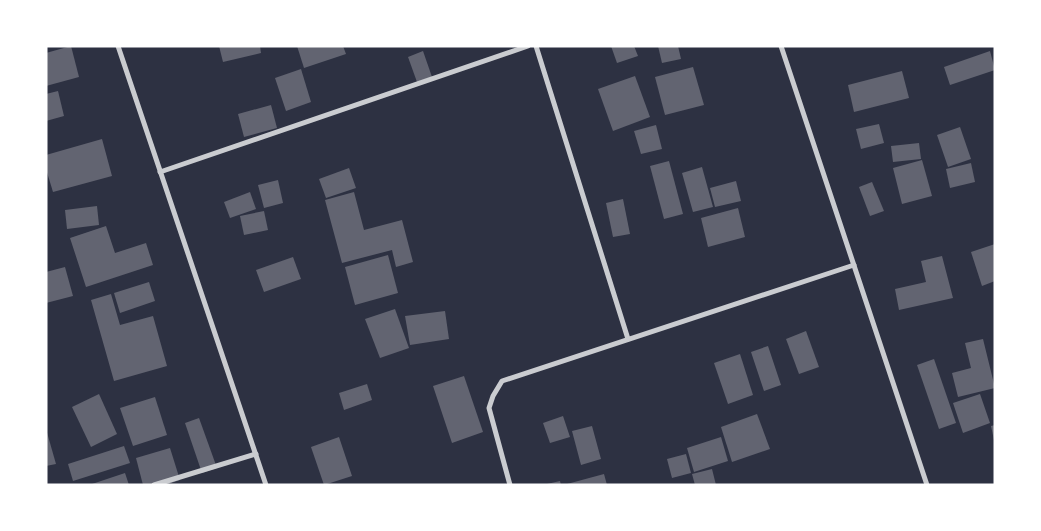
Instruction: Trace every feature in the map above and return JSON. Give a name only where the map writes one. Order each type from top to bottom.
[{"type":"street","points":[[118,46],[266,485]]},
{"type":"street","points":[[160,172],[528,46]]},
{"type":"street","points":[[536,46],[628,339]]},
{"type":"street","points":[[781,46],[927,485]]},
{"type":"street","points":[[510,485],[489,408],[493,396],[502,381],[854,265]]},
{"type":"street","points":[[154,485],[256,454]]},
{"type":"building","points":[[71,46],[79,77],[46,86],[46,53]]},
{"type":"building","points":[[219,46],[260,46],[261,53],[223,62]]},
{"type":"building","points":[[297,46],[343,46],[346,54],[304,68]]},
{"type":"building","points":[[611,46],[634,46],[638,56],[617,63]]},
{"type":"building","points":[[658,46],[678,46],[681,59],[662,63]]},
{"type":"building","points":[[423,51],[432,77],[417,82],[408,57]]},
{"type":"building","points":[[990,51],[995,70],[950,85],[944,67]]},
{"type":"building","points":[[693,67],[704,105],[665,115],[655,77]]},
{"type":"building","points":[[301,69],[311,102],[286,111],[275,78]]},
{"type":"building","points":[[902,71],[909,98],[854,112],[848,85]]},
{"type":"building","points":[[635,76],[650,117],[613,131],[598,89]]},
{"type":"building","points":[[58,91],[64,116],[46,121],[46,94]]},
{"type":"building","points":[[271,105],[277,128],[244,137],[238,114]]},
{"type":"building","points":[[879,124],[884,143],[861,149],[856,129]]},
{"type":"building","points":[[656,125],[662,149],[641,154],[634,131]]},
{"type":"building","points":[[960,127],[971,159],[948,167],[937,135]]},
{"type":"building","points":[[102,139],[112,176],[53,192],[46,169],[46,155]]},
{"type":"building","points":[[919,143],[921,159],[893,162],[891,146]]},
{"type":"building","points":[[922,160],[932,196],[902,204],[893,168]]},
{"type":"building","points":[[669,161],[683,214],[664,219],[650,166]]},
{"type":"building","points":[[971,163],[975,182],[950,188],[946,169]]},
{"type":"building","points":[[702,167],[713,207],[693,212],[682,173]]},
{"type":"building","points":[[349,168],[356,188],[326,198],[319,179]]},
{"type":"building","points":[[278,180],[283,203],[264,208],[258,185]]},
{"type":"building","points":[[736,181],[741,201],[715,207],[710,188]]},
{"type":"building","points":[[872,182],[884,211],[870,216],[859,187]]},
{"type":"building","points":[[250,192],[256,209],[230,218],[224,202]]},
{"type":"building","points":[[354,192],[364,230],[402,220],[413,262],[396,267],[392,250],[342,263],[325,200]]},
{"type":"building","points":[[623,199],[630,234],[613,237],[606,203]]},
{"type":"building","points":[[97,206],[99,225],[67,229],[65,210]]},
{"type":"building","points":[[738,208],[745,237],[708,247],[701,218]]},
{"type":"building","points":[[264,211],[268,230],[244,235],[240,216]]},
{"type":"building","points":[[106,226],[115,253],[146,243],[153,265],[86,287],[70,238]]},
{"type":"building","points":[[995,244],[995,281],[982,286],[971,252]]},
{"type":"building","points":[[388,255],[398,293],[355,305],[345,267]]},
{"type":"building","points":[[942,256],[953,298],[899,310],[895,289],[926,282],[921,261]]},
{"type":"building","points":[[293,257],[301,279],[264,292],[256,270]]},
{"type":"building","points":[[65,267],[73,296],[46,303],[46,272]]},
{"type":"building","points":[[149,282],[155,301],[120,313],[114,293]]},
{"type":"building","points":[[111,294],[120,325],[153,316],[167,366],[114,381],[91,300]]},
{"type":"building","points":[[395,309],[409,348],[380,358],[365,319]]},
{"type":"building","points":[[445,311],[449,339],[410,345],[405,316]]},
{"type":"building","points":[[806,331],[819,367],[799,374],[786,339]]},
{"type":"building","points":[[983,339],[995,388],[958,397],[952,373],[971,368],[965,343]]},
{"type":"building","points":[[768,346],[781,385],[764,391],[751,352]]},
{"type":"building","points":[[740,354],[753,395],[728,404],[714,363]]},
{"type":"building","points":[[934,359],[956,423],[939,429],[917,365]]},
{"type":"building","points":[[464,376],[483,432],[452,443],[433,386]]},
{"type":"building","points":[[367,384],[372,400],[344,410],[339,393]]},
{"type":"building","points":[[99,394],[117,434],[91,447],[72,407]]},
{"type":"building","points":[[980,394],[990,423],[963,433],[953,403]]},
{"type":"building","points":[[155,397],[167,435],[133,446],[120,408]]},
{"type":"building","points":[[757,414],[770,449],[732,462],[721,427]]},
{"type":"building","points":[[563,416],[570,437],[550,443],[543,423]]},
{"type":"building","points":[[199,418],[217,468],[202,473],[185,423]]},
{"type":"building","points":[[995,425],[995,440],[994,440],[991,426]]},
{"type":"building","points":[[592,426],[601,459],[581,465],[572,431]]},
{"type":"building","points":[[46,429],[56,464],[46,466]]},
{"type":"building","points":[[339,437],[352,476],[324,485],[311,447]]},
{"type":"building","points":[[721,437],[728,461],[694,472],[687,448]]},
{"type":"building","points":[[124,446],[130,463],[73,481],[68,464]]},
{"type":"building","points":[[170,448],[180,480],[165,485],[143,485],[136,458]]},
{"type":"building","points":[[686,454],[691,473],[672,478],[667,459]]},
{"type":"building","points":[[712,469],[716,485],[695,485],[692,474]]},
{"type":"building","points":[[125,473],[129,485],[92,485],[92,484]]},
{"type":"building","points":[[604,474],[607,485],[567,485],[567,484]]},
{"type":"building","points":[[560,481],[561,485],[547,485],[547,484]]}]
